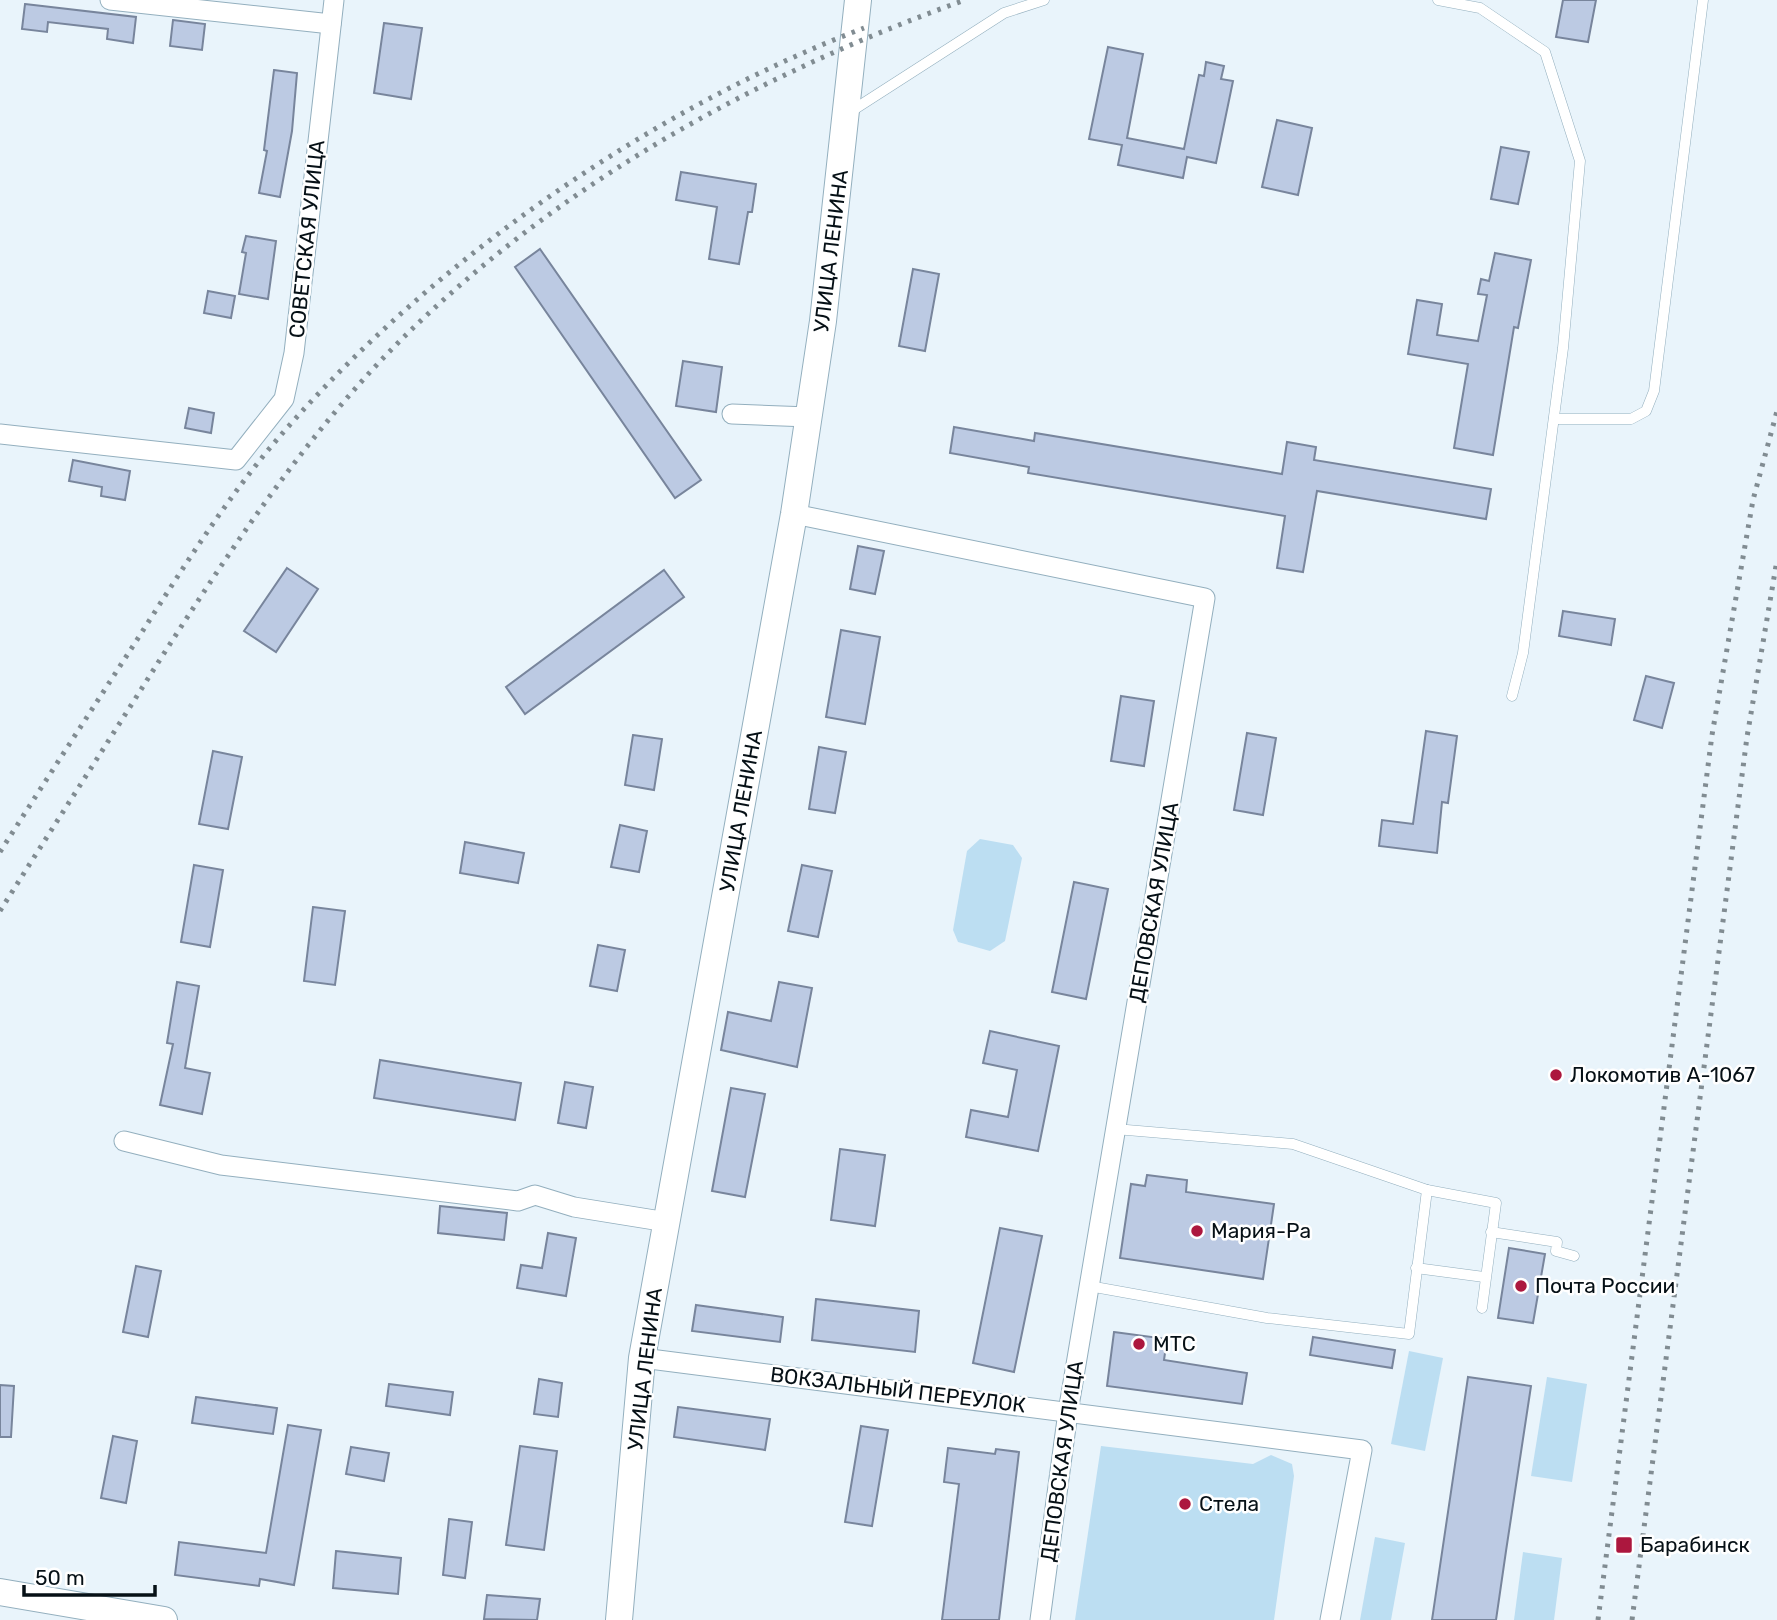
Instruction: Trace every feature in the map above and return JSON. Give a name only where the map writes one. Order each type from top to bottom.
[{"type":"main road","name":"УЛИЦА ЛЕНИНА","points":[[619,1620],[642,1358],[794,514],[809,417],[858,0]]},
{"type":"main road","points":[[0,1592],[164,1620]]},
{"type":"street","points":[[110,0],[331,24]]},
{"type":"street","name":"СОВЕТСКАЯ УЛИЦА","points":[[0,434],[216,461],[236,460],[284,399],[294,354],[334,0]]},
{"type":"street","points":[[732,414],[809,417]]},
{"type":"street","name":"ДЕПОВСКАЯ УЛИЦА","points":[[794,514],[1205,598],[1068,1412],[1040,1620]]},
{"type":"street","points":[[124,1141],[221,1166],[518,1201],[535,1195],[574,1207],[667,1222]]},
{"type":"street","name":"ВОКЗАЛЬНЫЙ ПЕРЕУЛОК","points":[[642,1358],[1362,1450],[1329,1620]]},
{"type":"lane","points":[[846,114],[1004,13],[1044,0]]},
{"type":"lane","points":[[1438,0],[1480,8],[1545,52],[1580,161],[1553,419],[1523,653],[1512,696]]},
{"type":"lane","points":[[1553,419],[1631,419],[1646,411],[1654,391],[1703,0]]},
{"type":"lane","points":[[1115,1129],[1293,1144],[1427,1190],[1496,1203],[1484,1277],[1482,1308]]},
{"type":"lane","points":[[1089,1286],[1267,1318],[1409,1334],[1427,1190]]},
{"type":"lane","points":[[1491,1232],[1557,1242],[1556,1251],[1574,1256]]},
{"type":"lane","points":[[1416,1268],[1484,1277]]},
{"type":"shaded area","points":[[980,839],[1013,845],[1022,858],[1005,941],[990,951],[958,942],[953,930],[967,851]]},
{"type":"shaded area","points":[[1409,1351],[1443,1358],[1425,1451],[1391,1444]]},
{"type":"shaded area","points":[[1547,1377],[1587,1384],[1572,1482],[1531,1476]]},
{"type":"shaded area","points":[[1101,1446],[1253,1464],[1271,1455],[1292,1464],[1294,1476],[1274,1620],[1075,1620]]},
{"type":"shaded area","points":[[1375,1537],[1405,1543],[1391,1620],[1360,1620]]},
{"type":"shaded area","points":[[1523,1552],[1562,1558],[1554,1620],[1514,1620]]},
{"type":"building","points":[[1563,0],[1596,0],[1588,42],[1556,37]]},
{"type":"building","points":[[25,4],[136,17],[133,43],[107,39],[108,29],[48,22],[47,32],[22,29]]},
{"type":"building","points":[[173,20],[205,24],[202,50],[170,46]]},
{"type":"building","points":[[384,23],[422,28],[411,99],[374,93]]},
{"type":"building","points":[[1108,47],[1143,54],[1127,138],[1184,149],[1199,75],[1204,76],[1206,62],[1224,66],[1221,79],[1233,81],[1216,163],[1187,157],[1183,178],[1118,165],[1122,145],[1089,139]]},
{"type":"building","points":[[274,70],[297,73],[292,131],[280,197],[259,193],[267,151],[264,150]]},
{"type":"building","points":[[1277,120],[1312,128],[1298,195],[1262,187]]},
{"type":"building","points":[[1501,147],[1529,152],[1518,204],[1491,199]]},
{"type":"building","points":[[681,172],[756,184],[739,264],[709,259],[717,207],[676,200]]},
{"type":"building","points":[[246,236],[276,241],[268,299],[239,294]]},
{"type":"building","points":[[540,249],[701,480],[675,498],[515,267]]},
{"type":"building","points":[[1495,253],[1531,260],[1518,328],[1514,327],[1493,455],[1454,448],[1468,364],[1408,354],[1417,300],[1442,304],[1437,335],[1478,341],[1487,295],[1478,294],[1481,279],[1489,281]]},
{"type":"building","points":[[913,269],[939,274],[925,351],[899,346]]},
{"type":"building","points":[[208,291],[235,296],[231,318],[204,313]]},
{"type":"building","points":[[683,361],[722,367],[716,412],[676,406]]},
{"type":"building","points":[[189,408],[214,413],[211,433],[185,428]]},
{"type":"building","points":[[954,427],[1034,441],[1035,433],[1282,474],[1287,442],[1316,447],[1314,460],[1491,489],[1486,519],[1317,491],[1303,572],[1277,568],[1285,516],[1028,473],[1029,467],[950,453]]},
{"type":"building","points":[[73,460],[130,471],[125,500],[101,496],[102,487],[69,481]]},
{"type":"building","points":[[858,546],[884,551],[875,594],[850,589]]},
{"type":"building","points":[[287,568],[318,589],[276,652],[244,631]]},
{"type":"building","points":[[664,570],[684,597],[525,714],[506,687]]},
{"type":"building","points":[[1563,611],[1615,619],[1611,645],[1559,636]]},
{"type":"building","points":[[841,630],[880,637],[865,724],[826,717]]},
{"type":"building","points":[[1646,676],[1674,683],[1662,728],[1634,720]]},
{"type":"building","points":[[1121,696],[1154,701],[1144,766],[1111,761]]},
{"type":"building","points":[[1426,731],[1457,736],[1448,803],[1442,802],[1437,853],[1379,846],[1382,820],[1413,824]]},
{"type":"building","points":[[1247,733],[1276,738],[1263,815],[1234,810]]},
{"type":"building","points":[[633,735],[662,739],[654,790],[625,785]]},
{"type":"building","points":[[819,747],[846,752],[835,813],[809,809]]},
{"type":"building","points":[[213,751],[242,757],[228,829],[199,824]]},
{"type":"building","points":[[620,825],[647,831],[639,872],[611,867]]},
{"type":"building","points":[[465,842],[524,853],[518,883],[460,873]]},
{"type":"building","points":[[194,865],[223,870],[210,947],[181,942]]},
{"type":"building","points":[[802,865],[832,871],[818,937],[788,931]]},
{"type":"building","points":[[1074,882],[1108,889],[1086,999],[1052,992]]},
{"type":"building","points":[[313,907],[345,911],[335,985],[304,981]]},
{"type":"building","points":[[598,945],[625,950],[617,991],[590,986]]},
{"type":"building","points":[[177,982],[199,986],[185,1068],[210,1073],[202,1114],[160,1105],[173,1044],[167,1043]]},
{"type":"building","points":[[779,982],[812,988],[797,1067],[721,1050],[728,1012],[771,1021]]},
{"type":"building","points":[[990,1031],[1059,1046],[1038,1151],[966,1137],[971,1110],[1008,1117],[1017,1070],[983,1063]]},
{"type":"building","points":[[380,1060],[521,1083],[515,1120],[374,1098]]},
{"type":"building","points":[[565,1082],[593,1087],[586,1128],[558,1123]]},
{"type":"building","points":[[731,1088],[765,1094],[745,1197],[712,1191]]},
{"type":"building","points":[[840,1149],[885,1155],[875,1226],[831,1220]]},
{"type":"building","name":"Мария-Ра","points":[[1147,1175],[1187,1180],[1186,1192],[1274,1204],[1263,1279],[1120,1258],[1131,1184],[1145,1186]]},
{"type":"building","points":[[440,1206],[507,1213],[504,1240],[438,1233]]},
{"type":"building","points":[[1000,1228],[1042,1236],[1014,1372],[973,1363]]},
{"type":"building","points":[[548,1233],[576,1238],[566,1296],[517,1288],[521,1265],[542,1268]]},
{"type":"building","name":"Почта России","points":[[1509,1248],[1545,1254],[1533,1323],[1498,1318]]},
{"type":"building","points":[[136,1266],[161,1271],[148,1337],[123,1332]]},
{"type":"building","points":[[816,1299],[919,1311],[915,1352],[812,1340]]},
{"type":"building","points":[[696,1305],[783,1317],[780,1342],[692,1331]]},
{"type":"building","points":[[1114,1332],[1167,1339],[1164,1360],[1247,1373],[1242,1404],[1107,1386]]},
{"type":"building","points":[[1313,1337],[1395,1350],[1392,1368],[1310,1355]]},
{"type":"building","points":[[1468,1377],[1531,1386],[1496,1620],[1432,1620]]},
{"type":"building","points":[[539,1379],[562,1383],[558,1417],[534,1414]]},
{"type":"building","points":[[389,1384],[453,1392],[450,1415],[386,1406]]},
{"type":"building","points":[[0,1385],[14,1386],[11,1437],[0,1437]]},
{"type":"building","points":[[196,1397],[277,1408],[273,1434],[192,1423]]},
{"type":"building","points":[[678,1407],[770,1419],[765,1450],[674,1437]]},
{"type":"building","points":[[288,1425],[321,1430],[294,1585],[260,1579],[259,1586],[175,1575],[179,1542],[266,1553]]},
{"type":"building","points":[[861,1426],[888,1430],[872,1526],[845,1522]]},
{"type":"building","points":[[113,1436],[137,1441],[126,1503],[101,1498]]},
{"type":"building","points":[[520,1446],[557,1451],[544,1550],[506,1545]]},
{"type":"building","points":[[351,1447],[389,1453],[384,1481],[346,1474]]},
{"type":"building","points":[[948,1448],[995,1454],[996,1449],[1019,1452],[999,1620],[942,1620],[959,1484],[944,1482]]},
{"type":"building","points":[[449,1519],[472,1522],[465,1578],[443,1575]]},
{"type":"building","points":[[336,1551],[401,1558],[398,1594],[333,1588]]},
{"type":"building","points":[[487,1595],[540,1599],[537,1620],[484,1619]]},
{"type":"railway","points":[[0,911],[183,624],[273,492],[338,408],[410,331],[471,276],[534,225],[670,136],[814,61],[965,0]]},
{"type":"railway","points":[[0,852],[181,571],[232,497],[269,449],[328,383],[394,320],[466,259],[541,202],[620,150],[700,103],[782,62],[864,28]]},
{"type":"railway","points":[[1598,1620],[1712,735],[1753,500],[1777,411]]},
{"type":"railway","points":[[1632,1620],[1747,737],[1777,560]]},
{"type":"place","name":"Локомотив А-1067","points":[[1556,1075]]},
{"type":"place","name":"Мария-Ра","points":[[1197,1231]]},
{"type":"place","name":"Почта России","points":[[1521,1286]]},
{"type":"place","name":"МТС","points":[[1139,1344]]},
{"type":"place","name":"Стела","points":[[1185,1504]]},
{"type":"place","name":"Барабинск","points":[[1624,1545]]}]
